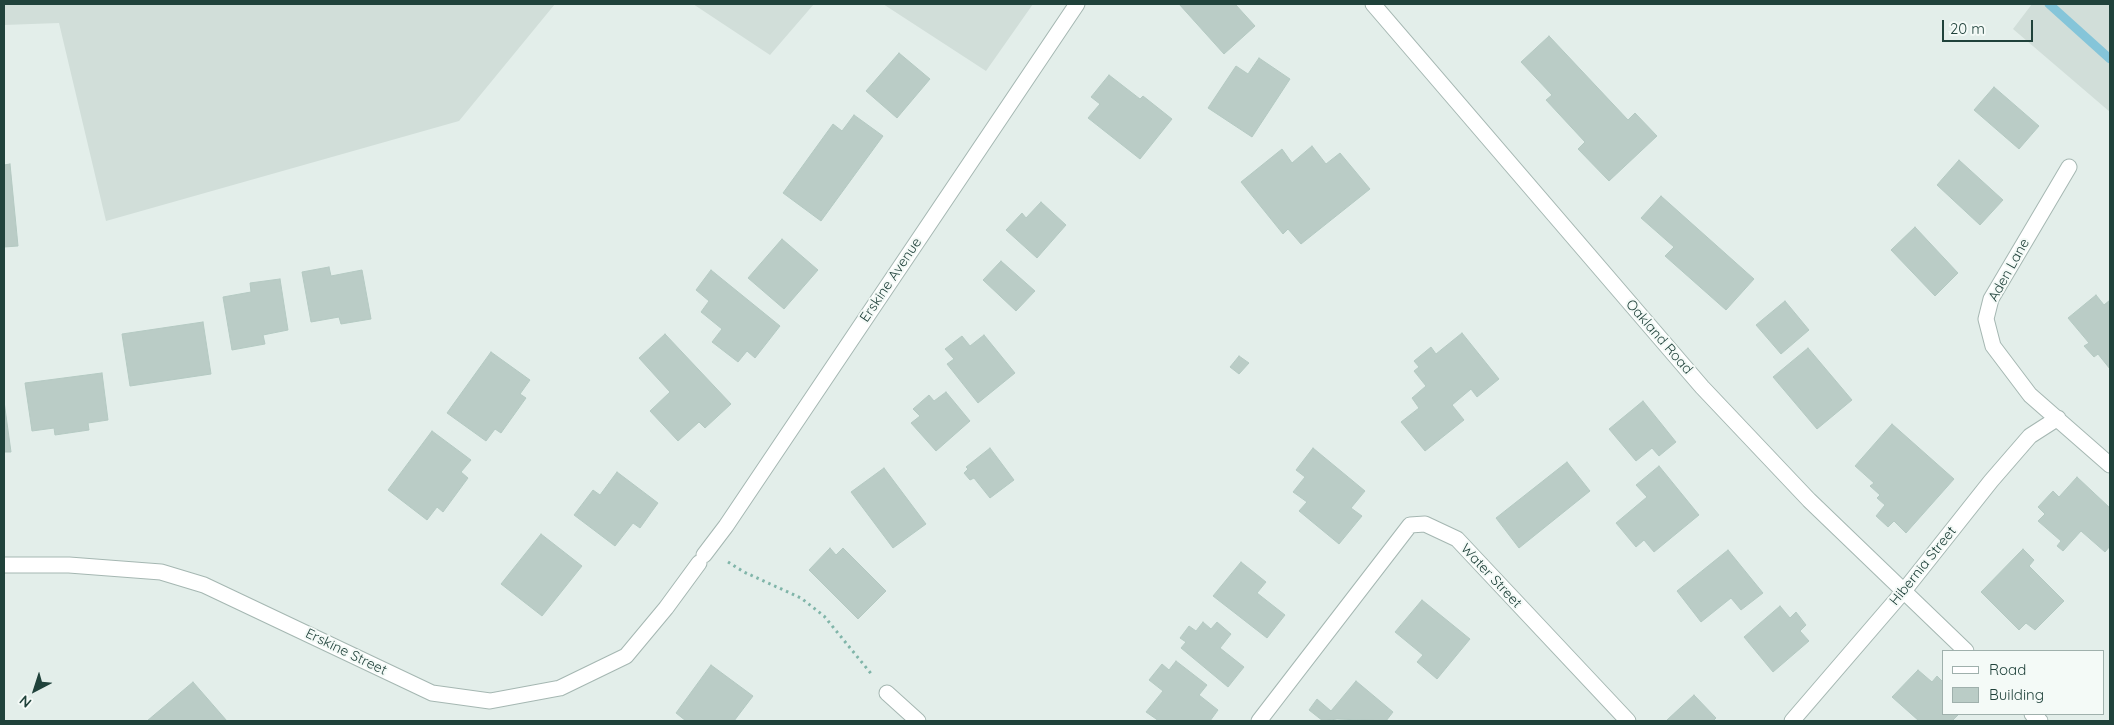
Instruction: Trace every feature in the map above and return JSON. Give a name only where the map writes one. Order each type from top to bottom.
[{"type":"street","name":"Erskine Avenue","points":[[666,608],[726,526],[1077,4]]},
{"type":"street","name":"Oakland Road","points":[[1373,4],[1702,387],[1809,500],[1965,650]]},
{"type":"street","name":"Aden Lane","points":[[2069,167],[1991,299],[1986,319],[1993,346],[2030,395],[2110,465]]},
{"type":"street","name":"Hibernia Street","points":[[1792,721],[1903,592],[1991,481],[2030,436],[2058,418]]},
{"type":"street","name":"Water Street","points":[[1259,721],[1410,525],[1425,524],[1456,539],[1628,721]]},
{"type":"street","name":"Erskine Street","points":[[4,565],[69,566],[161,572],[204,585],[432,693],[490,702],[560,688],[626,656],[666,608]]},
{"type":"street","points":[[887,693],[918,721]]},
{"type":"path","points":[[704,556],[801,598],[824,616],[887,693]]},
{"type":"shaded area","points":[[4,4],[555,4],[459,121],[106,221],[59,23],[4,25]]},
{"type":"shaded area","points":[[693,4],[814,4],[770,55]]},
{"type":"shaded area","points":[[883,4],[1033,4],[986,71]]},
{"type":"shaded area","points":[[2032,4],[2110,4],[2110,112],[2013,29]]},
{"type":"building","points":[[1179,4],[1235,4],[1255,26],[1224,54]]},
{"type":"building","points":[[1549,36],[1628,120],[1635,113],[1657,136],[1609,181],[1578,149],[1585,142],[1546,100],[1552,95],[1521,62]]},
{"type":"building","points":[[899,53],[930,79],[897,118],[866,91]]},
{"type":"building","points":[[1259,58],[1290,79],[1252,137],[1208,108],[1236,66],[1248,74]]},
{"type":"building","points":[[1109,75],[1140,99],[1143,96],[1172,119],[1140,159],[1088,118],[1100,104],[1091,97]]},
{"type":"building","points":[[1994,87],[2039,126],[2019,149],[1974,110]]},
{"type":"building","points":[[854,115],[883,136],[821,221],[783,193],[833,124],[842,131]]},
{"type":"building","points":[[1312,146],[1326,164],[1340,153],[1370,189],[1301,244],[1288,229],[1283,234],[1241,182],[1282,149],[1292,163]]},
{"type":"building","points":[[1959,160],[2003,200],[1980,225],[1937,185]]},
{"type":"building","points":[[10,164],[18,246],[4,247],[4,165]]},
{"type":"building","points":[[1661,196],[1754,279],[1726,310],[1665,256],[1674,247],[1641,218]]},
{"type":"building","points":[[1041,202],[1066,225],[1037,258],[1006,230],[1022,213],[1026,218]]},
{"type":"building","points":[[1915,227],[1958,273],[1935,296],[1891,250]]},
{"type":"building","points":[[782,239],[818,270],[784,309],[748,278]]},
{"type":"building","points":[[1001,261],[1035,291],[1016,311],[983,280]]},
{"type":"building","points":[[329,267],[331,276],[362,270],[371,319],[341,324],[339,317],[311,322],[302,272]]},
{"type":"building","points":[[711,270],[780,326],[755,358],[747,351],[738,362],[712,342],[722,329],[701,312],[709,301],[696,290]]},
{"type":"building","points":[[280,279],[288,330],[263,335],[265,344],[232,350],[223,297],[251,292],[250,283]]},
{"type":"building","points":[[2096,295],[2104,305],[2110,300],[2110,369],[2098,354],[2094,357],[2084,346],[2089,343],[2068,318]]},
{"type":"building","points":[[1785,301],[1809,330],[1781,354],[1756,325]]},
{"type":"building","points":[[203,322],[211,374],[130,386],[122,334]]},
{"type":"building","points":[[1462,333],[1499,379],[1477,397],[1471,389],[1452,405],[1464,420],[1425,451],[1401,422],[1419,408],[1412,398],[1426,386],[1414,371],[1419,367],[1414,361],[1431,347],[1436,354]]},
{"type":"building","points":[[665,334],[731,404],[705,428],[699,422],[678,441],[650,411],[670,392],[639,358]]},
{"type":"building","points":[[984,335],[1015,373],[978,403],[947,364],[954,359],[945,349],[962,336],[970,346]]},
{"type":"building","points":[[1808,348],[1852,400],[1817,429],[1773,377]]},
{"type":"building","points":[[491,352],[530,380],[520,394],[526,398],[501,433],[495,429],[486,441],[447,413]]},
{"type":"building","points":[[1239,356],[1249,363],[1239,374],[1230,367]]},
{"type":"building","points":[[102,373],[108,420],[88,423],[89,430],[55,435],[54,428],[32,431],[25,383]]},
{"type":"building","points":[[946,392],[970,421],[936,451],[911,423],[920,416],[913,409],[929,395],[934,401]]},
{"type":"building","points":[[4,401],[11,452],[4,452]]},
{"type":"building","points":[[1643,401],[1676,442],[1659,456],[1652,448],[1636,461],[1609,429]]},
{"type":"building","points":[[1892,424],[1954,479],[1906,533],[1894,521],[1888,527],[1876,516],[1885,505],[1877,498],[1880,495],[1870,486],[1874,483],[1855,466]]},
{"type":"building","points":[[432,431],[471,460],[461,472],[468,478],[443,512],[437,507],[427,520],[388,490]]},
{"type":"building","points":[[990,448],[1014,480],[990,498],[974,478],[970,480],[964,473],[968,469],[966,467]]},
{"type":"building","points":[[1313,448],[1365,491],[1351,508],[1362,516],[1339,544],[1299,511],[1307,502],[1293,492],[1305,477],[1296,470]]},
{"type":"building","points":[[1567,462],[1590,491],[1519,548],[1496,518]]},
{"type":"building","points":[[1659,466],[1699,515],[1654,552],[1644,540],[1636,547],[1616,523],[1647,497],[1636,485]]},
{"type":"building","points":[[884,468],[926,524],[893,548],[851,492]]},
{"type":"building","points":[[617,472],[658,503],[640,528],[633,523],[615,546],[574,515],[593,490],[600,495]]},
{"type":"building","points":[[2077,477],[2110,508],[2110,546],[2105,552],[2081,531],[2063,551],[2057,546],[2061,541],[2038,521],[2045,514],[2038,507],[2053,491],[2059,497]]},
{"type":"building","points":[[541,534],[582,566],[542,616],[501,584]]},
{"type":"building","points":[[830,548],[836,555],[843,548],[886,591],[858,619],[809,570]]},
{"type":"building","points":[[2023,549],[2034,560],[2029,566],[2064,601],[2035,630],[2026,623],[2019,630],[1981,592]]},
{"type":"building","points":[[1728,550],[1763,593],[1741,610],[1731,598],[1701,622],[1677,591]]},
{"type":"building","points":[[1241,562],[1266,582],[1257,593],[1285,615],[1267,638],[1213,596]]},
{"type":"building","points":[[1422,600],[1470,639],[1437,679],[1417,662],[1423,655],[1395,632]]},
{"type":"building","points":[[1780,606],[1790,618],[1796,612],[1806,625],[1800,631],[1809,641],[1773,672],[1744,637]]},
{"type":"building","points":[[1203,622],[1211,629],[1217,622],[1231,634],[1220,648],[1244,667],[1228,687],[1181,648],[1186,642],[1180,638],[1189,626],[1196,631]]},
{"type":"building","points":[[1176,661],[1207,685],[1199,695],[1218,710],[1210,721],[1159,721],[1146,712],[1163,691],[1149,680],[1162,664],[1169,670]]},
{"type":"building","points":[[711,665],[753,696],[734,721],[686,721],[676,713]]},
{"type":"building","points":[[1918,670],[1932,682],[1937,676],[1942,681],[1942,715],[1958,715],[1952,721],[1919,721],[1892,697]]},
{"type":"building","points":[[1356,681],[1393,712],[1386,721],[1337,719],[1323,721],[1309,710],[1317,699],[1331,711]]},
{"type":"building","points":[[193,682],[227,721],[147,721]]},
{"type":"building","points":[[1694,695],[1716,718],[1713,721],[1667,720]]},
{"type":"waterway","points":[[2049,4],[2110,59]]}]
